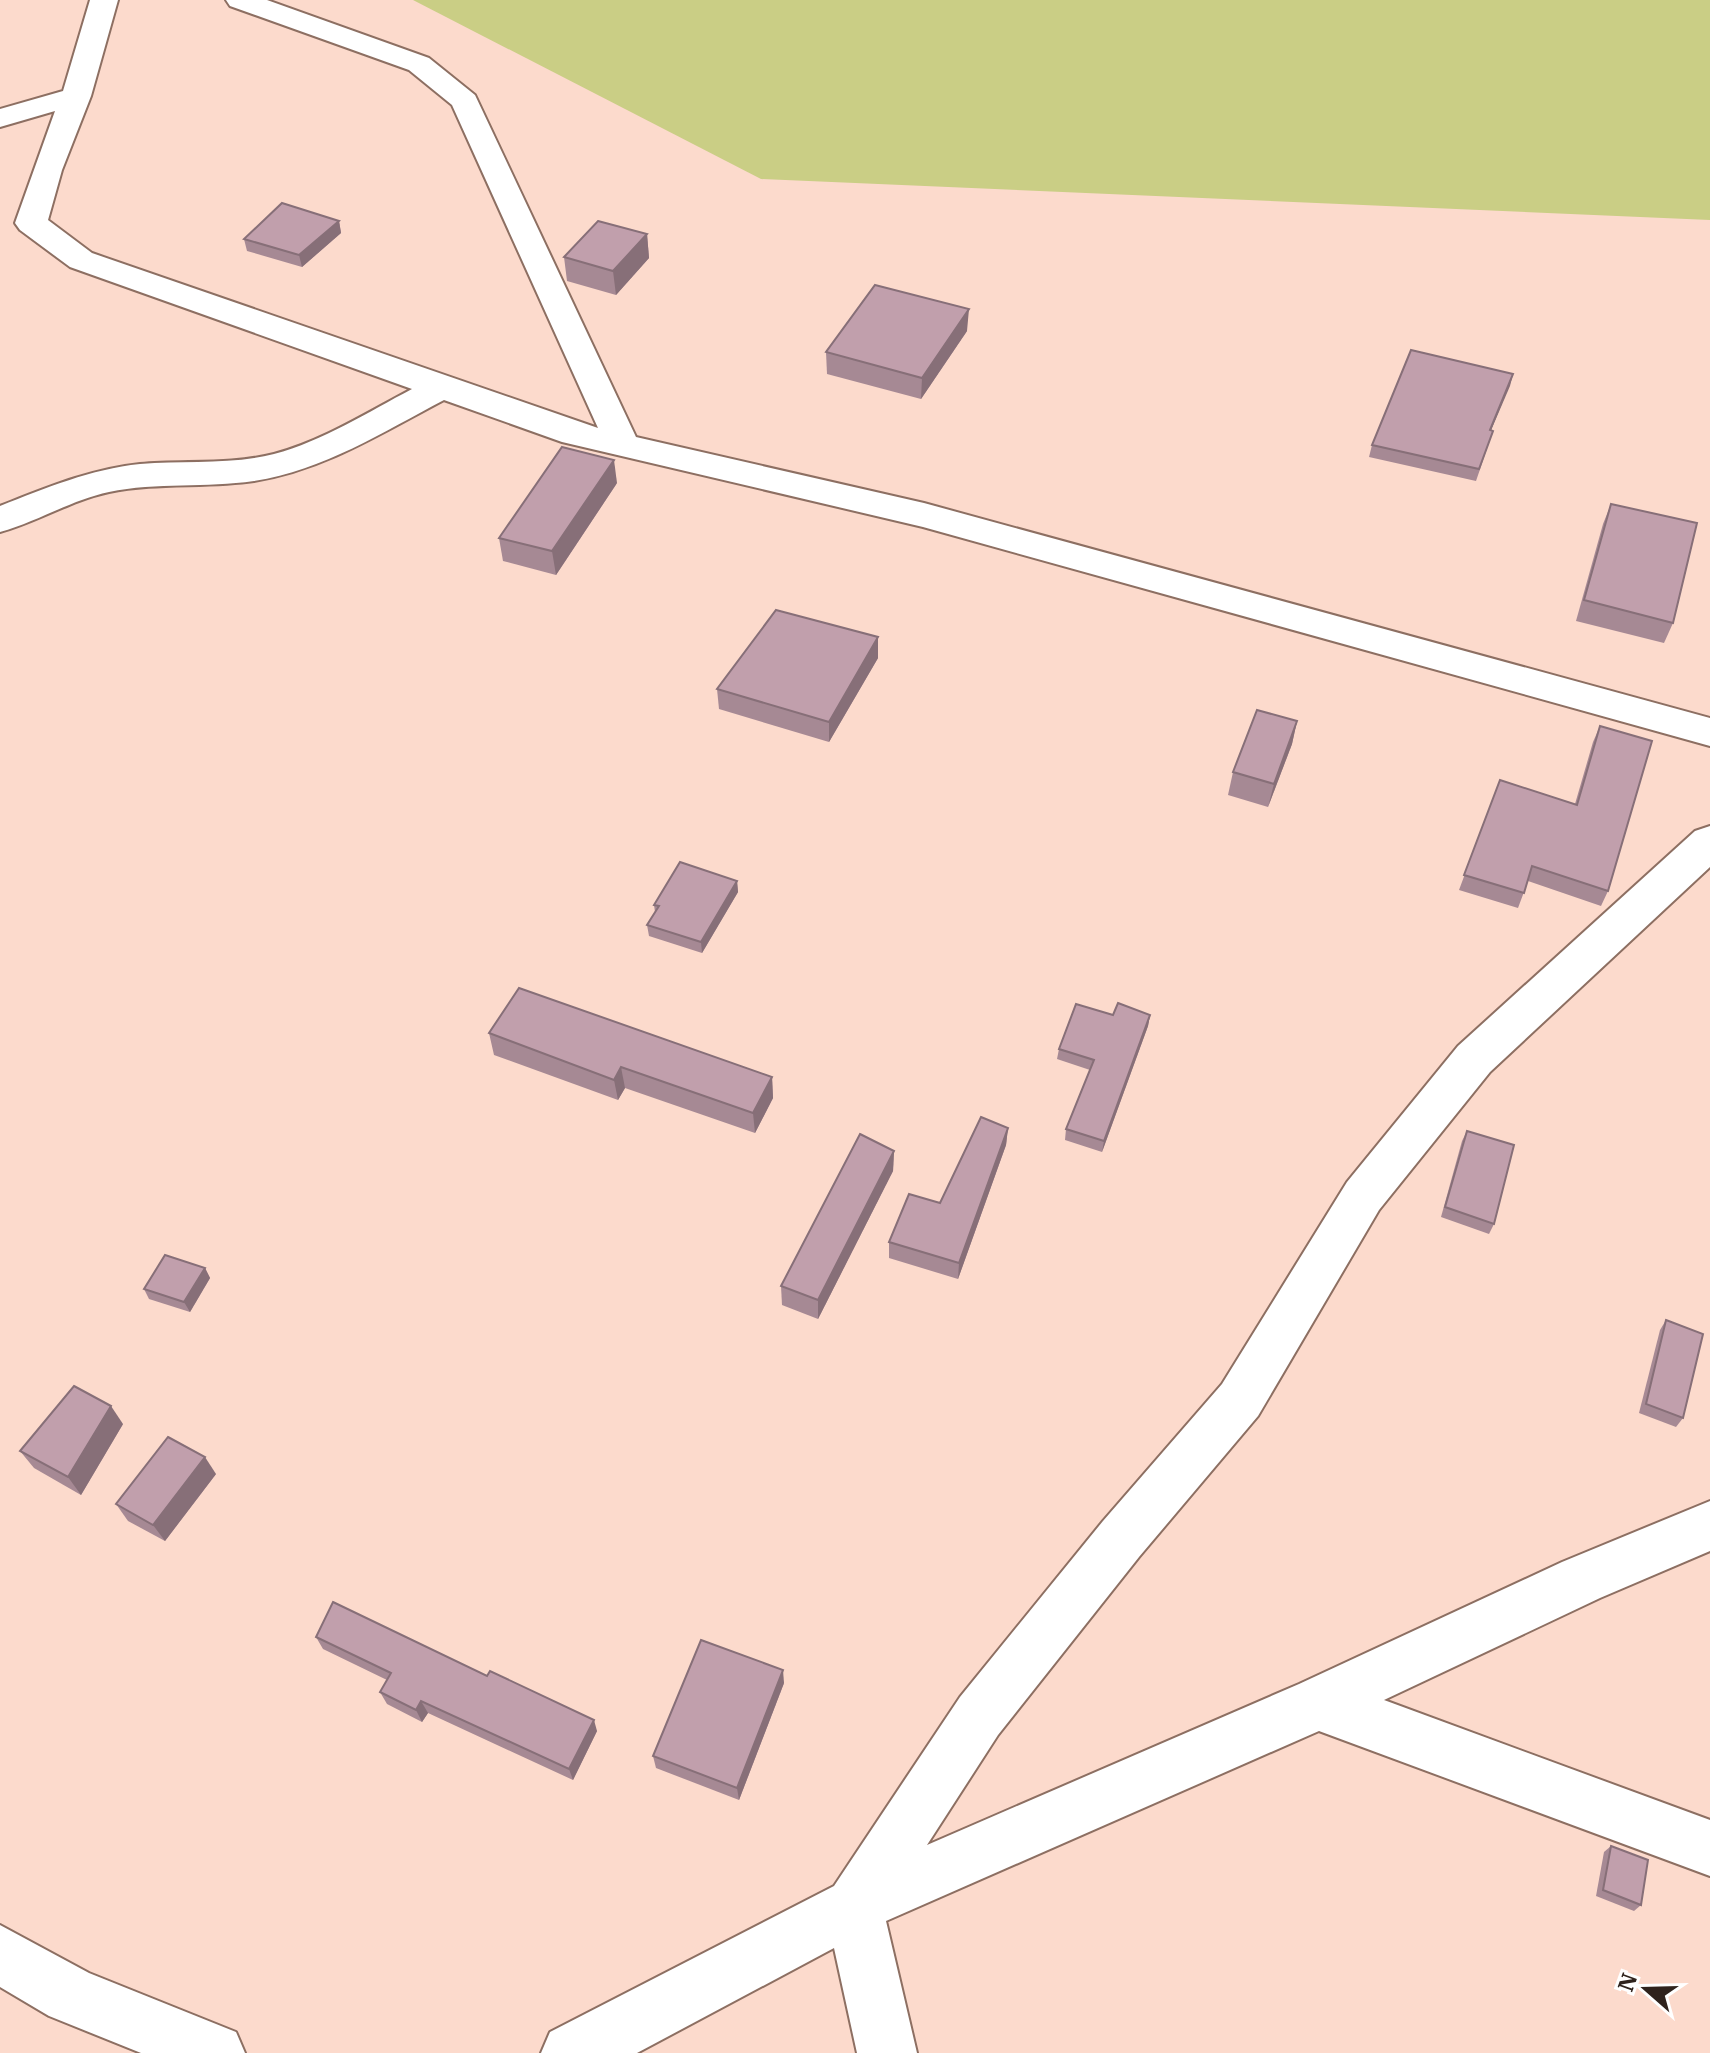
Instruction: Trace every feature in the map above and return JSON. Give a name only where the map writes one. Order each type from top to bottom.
[{"type":"street","points":[[104,0],[76,96],[47,170],[31,223],[81,260],[574,434],[924,515],[1710,732]]},
{"type":"street","points":[[240,0],[419,64],[465,101],[623,446]]},
{"type":"street","points":[[0,118],[76,96]]},
{"type":"street","points":[[0,520],[86,488],[123,478],[219,474],[276,465],[307,456],[442,387]]},
{"type":"street","points":[[887,2053],[854,1906],[979,1716],[1121,1539],[1240,1400],[1363,1196],[1474,1059],[1710,842]]},
{"type":"street","points":[[571,2053],[854,1906],[1318,1703],[1581,1580],[1710,1526]]},
{"type":"street","points":[[1318,1703],[1710,1848]]},
{"type":"street","points":[[0,1954],[70,1995],[215,2053]]},
{"type":"green space","points":[[413,0],[1710,0],[1710,220],[761,179]]},
{"type":"building","points":[[282,203],[339,221],[299,255],[244,239]]},
{"type":"building","points":[[598,221],[647,234],[613,271],[564,257]]},
{"type":"building","points":[[875,285],[969,309],[922,378],[826,352]]},
{"type":"building","points":[[1411,350],[1513,374],[1490,430],[1493,431],[1479,469],[1372,445]]},
{"type":"building","points":[[562,447],[614,460],[552,551],[499,538]]},
{"type":"building","points":[[1611,504],[1697,523],[1673,623],[1584,600]]},
{"type":"building","points":[[776,610],[878,637],[829,722],[717,689]]},
{"type":"building","points":[[1257,710],[1297,721],[1274,784],[1233,772]]},
{"type":"building","points":[[1600,726],[1652,741],[1608,891],[1532,866],[1524,893],[1464,875],[1500,780],[1577,805]]},
{"type":"building","points":[[680,862],[737,881],[701,942],[647,925],[659,906],[654,905]]},
{"type":"building","points":[[519,988],[772,1077],[753,1113],[621,1067],[614,1080],[489,1033]]},
{"type":"building","points":[[1118,1003],[1150,1015],[1104,1141],[1066,1129],[1094,1060],[1059,1049],[1076,1004],[1113,1015]]},
{"type":"building","points":[[981,1117],[1008,1128],[959,1263],[889,1242],[909,1194],[940,1203]]},
{"type":"building","points":[[1467,1131],[1514,1145],[1494,1224],[1445,1207]]},
{"type":"building","points":[[860,1134],[894,1151],[818,1300],[781,1286]]},
{"type":"building","points":[[165,1255],[205,1268],[184,1302],[144,1289]]},
{"type":"building","points":[[1666,1320],[1703,1334],[1683,1418],[1646,1404]]},
{"type":"building","points":[[74,1386],[111,1406],[68,1477],[20,1451]]},
{"type":"building","points":[[168,1437],[205,1457],[153,1525],[116,1504]]},
{"type":"building","points":[[333,1602],[487,1676],[490,1671],[594,1720],[569,1769],[421,1701],[416,1710],[380,1692],[391,1673],[316,1637]]},
{"type":"building","points":[[701,1640],[783,1670],[737,1788],[653,1756]]},
{"type":"building","points":[[1611,1846],[1648,1860],[1641,1905],[1603,1890]]}]
